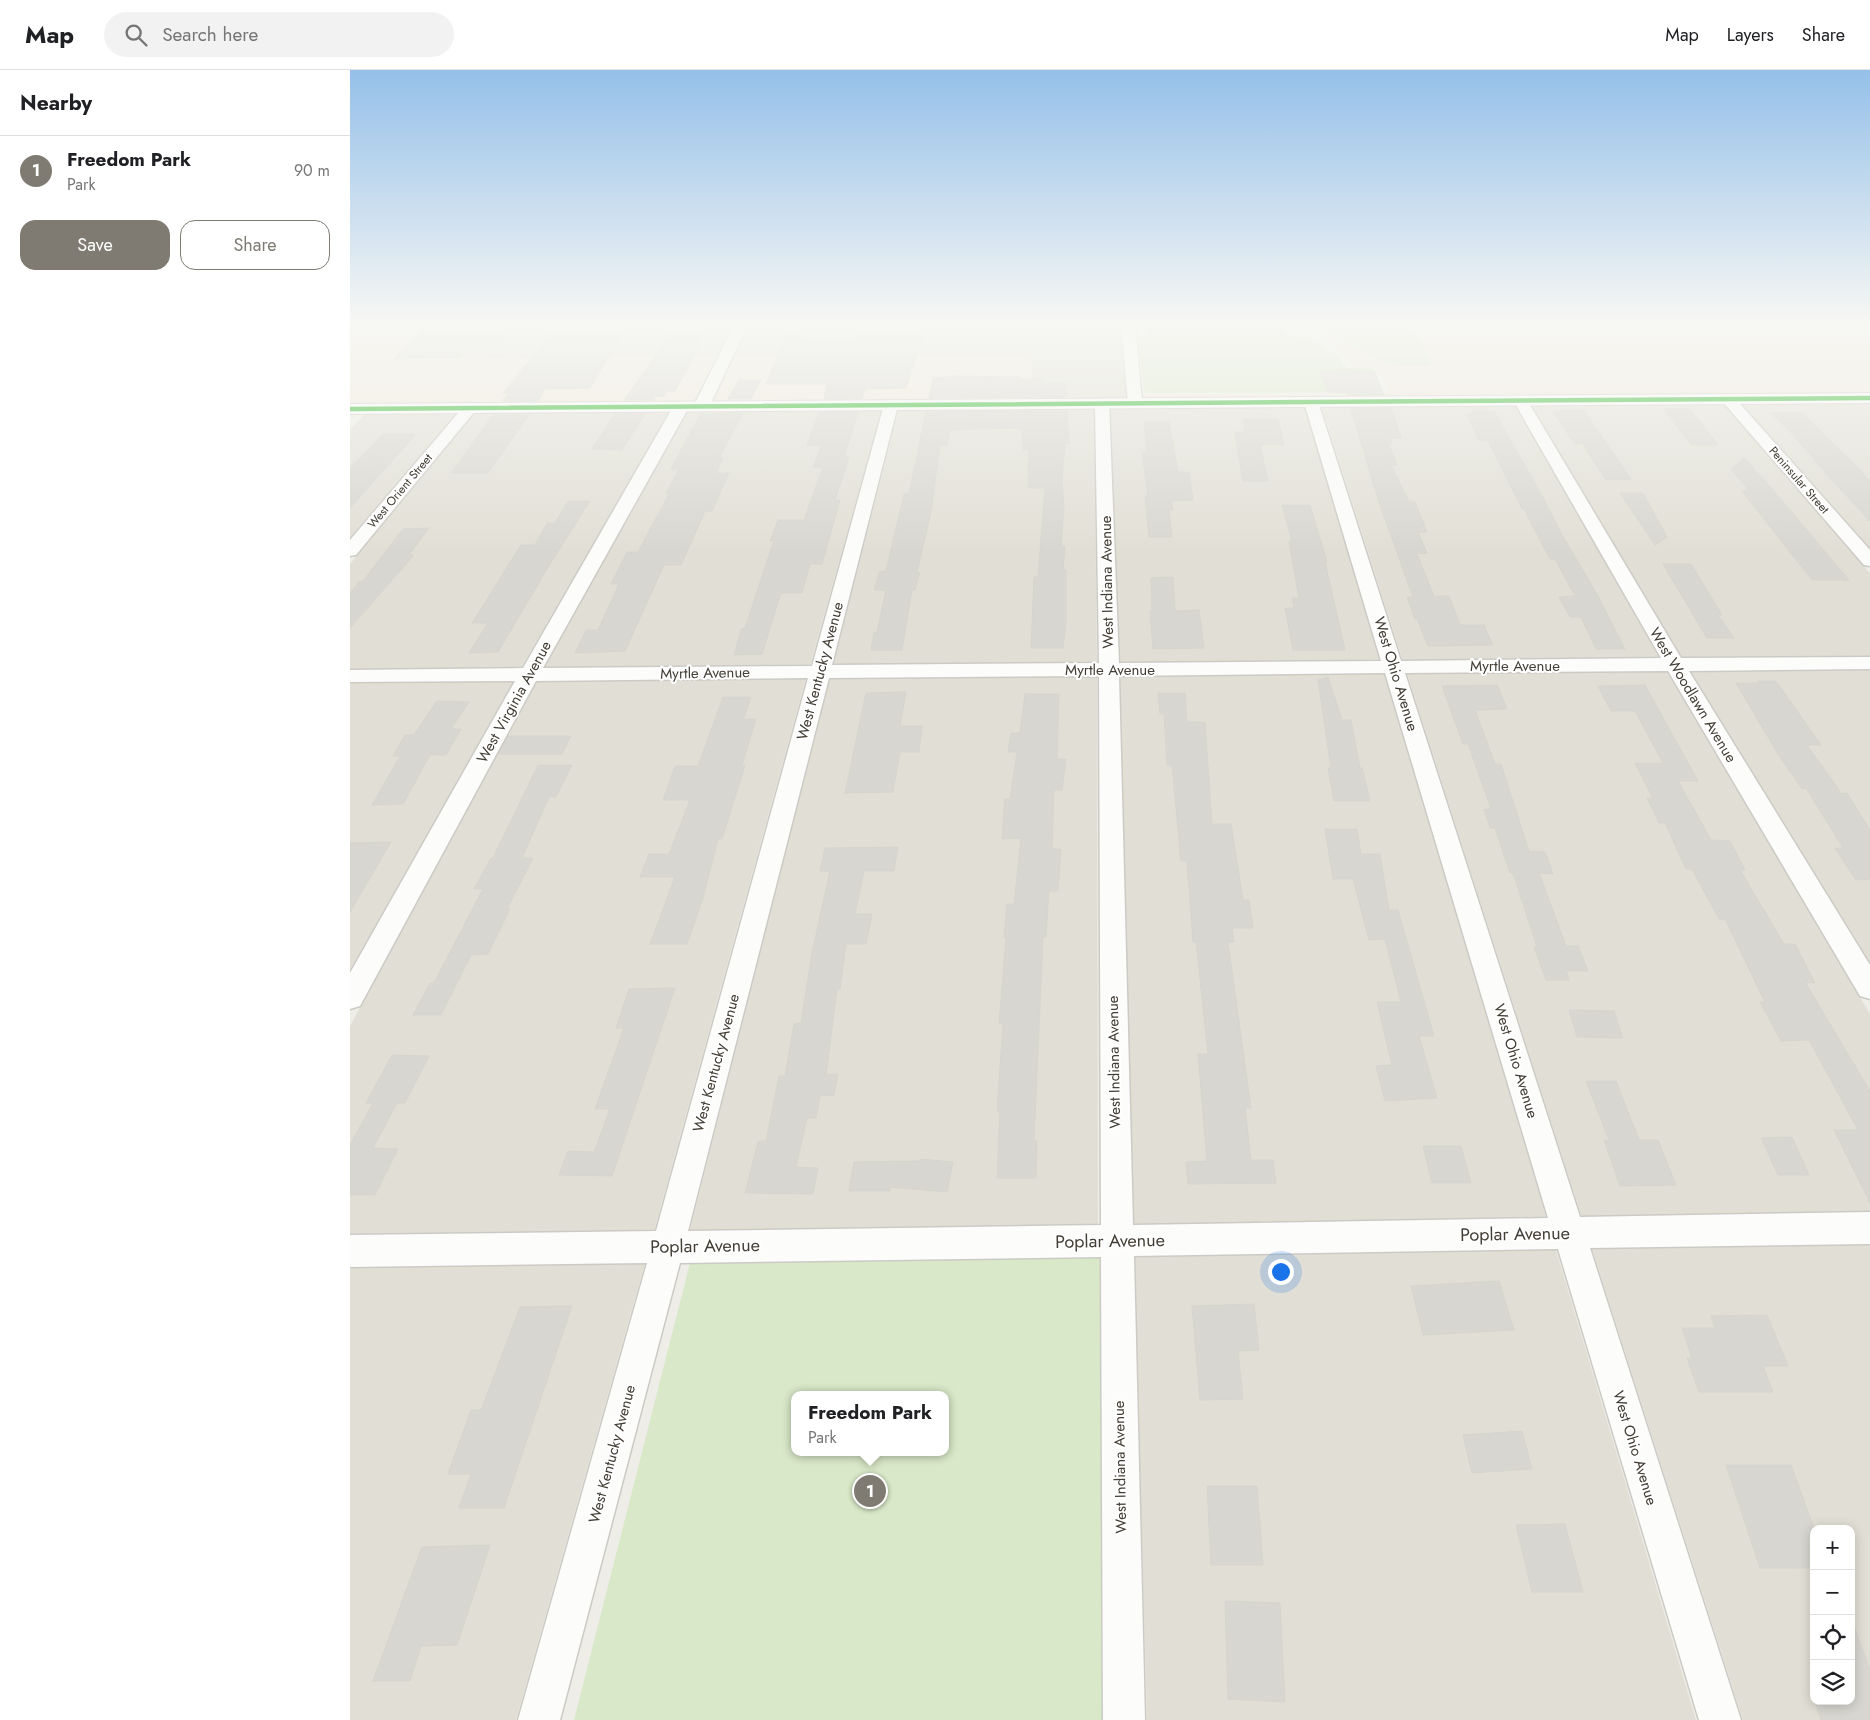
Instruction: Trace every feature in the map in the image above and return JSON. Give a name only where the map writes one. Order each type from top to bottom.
[{"type":"street","name":"West Virginia Avenue","points":[[350,998],[529,674],[696,399]]},
{"type":"street","points":[[1135,399],[1135,403]]},
{"type":"street","points":[[350,409],[1728,399]]},
{"type":"street","name":"Peninsular Street","points":[[1728,399],[1870,561]]},
{"type":"street","name":"West Woodlawn Avenue","points":[[1520,400],[1675,665],[1870,988]]},
{"type":"street","name":"West Ohio Avenue","points":[[1312,402],[1720,1720]]},
{"type":"street","name":"West Indiana Avenue","points":[[1102,403],[1109,670],[1124,1720]]},
{"type":"street","name":"West Kentucky Avenue","points":[[540,1720],[892,405]]},
{"type":"street","name":"West Orient Street","points":[[350,552],[470,408]]},
{"type":"street","name":"Myrtle Avenue","points":[[350,676],[1870,663]]},
{"type":"street","name":"Poplar Avenue","points":[[350,1250],[1116,1241],[1870,1228]]},
{"type":"shaded area","points":[[350,399],[697,399],[695,403],[350,405]]},
{"type":"shaded area","points":[[713,399],[1032,400],[711,403]]},
{"type":"shaded area","points":[[1032,399],[1127,399],[1032,400]]},
{"type":"shaded area","points":[[1870,401],[1870,550],[1739,402]]},
{"type":"shaded area","points":[[1722,402],[1870,573],[1870,656],[1682,659],[1530,403]]},
{"type":"shaded area","points":[[1514,404],[1660,659],[1403,661],[1321,405]]},
{"type":"shaded area","points":[[1304,405],[1381,661],[1120,663],[1110,407]]},
{"type":"shaded area","points":[[1094,407],[1097,664],[833,665],[899,408]]},
{"type":"shaded area","points":[[882,408],[810,665],[544,668],[688,410]]},
{"type":"shaded area","points":[[671,410],[521,668],[350,670],[350,564],[475,411]]},
{"type":"shaded area","points":[[367,412],[458,412],[350,540],[350,430]]},
{"type":"shaded area","points":[[1870,669],[1870,964],[1690,671]]},
{"type":"shaded area","points":[[1667,672],[1870,1014],[1870,1213],[1582,1218],[1407,674]]},
{"type":"shaded area","points":[[1385,674],[1547,1219],[1133,1226],[1120,676]]},
{"type":"shaded area","points":[[1097,676],[1098,1226],[690,1230],[829,678]]},
{"type":"shaded area","points":[[806,678],[654,1231],[350,1235],[350,1026],[537,681]]},
{"type":"shaded area","points":[[514,681],[350,971],[350,682]]},
{"type":"shaded area","points":[[1870,1244],[1870,1720],[1743,1720],[1592,1249]]},
{"type":"shaded area","points":[[1556,1250],[1696,1720],[1147,1720],[1134,1257]]},
{"type":"shaded area","points":[[645,1263],[516,1720],[350,1720],[350,1266]]},
{"type":"green space","points":[[1106,1253],[1110,1720],[574,1720],[690,1263]]},
{"type":"building","points":[[504,399],[539,399],[538,401],[503,401]]},
{"type":"building","points":[[625,399],[654,399],[654,400]]},
{"type":"building","points":[[1391,408],[1401,438],[1390,438],[1392,443],[1388,443],[1397,465],[1391,465],[1409,502],[1415,502],[1427,532],[1418,532],[1427,553],[1417,554],[1434,596],[1449,596],[1460,625],[1484,625],[1493,645],[1428,646],[1417,619],[1415,619],[1407,597],[1413,597],[1379,502],[1351,409]]},
{"type":"building","points":[[1664,409],[1690,409],[1718,445],[1691,445]]},
{"type":"building","points":[[1067,411],[1069,443],[1065,443],[1062,478],[1064,508],[1061,546],[1065,546],[1063,570],[1066,570],[1066,621],[1063,648],[1031,648],[1034,577],[1038,577],[1045,488],[1028,488],[1029,449],[1023,450],[1022,429],[1016,428],[950,430],[947,445],[940,445],[931,512],[917,572],[920,572],[915,590],[912,590],[902,650],[871,650],[886,590],[874,590],[880,571],[886,571],[904,494],[909,494],[926,412]]},
{"type":"building","points":[[1472,411],[1494,411],[1598,596],[1625,649],[1596,649],[1581,617],[1570,617],[1559,597],[1575,596],[1555,559],[1550,559],[1524,509],[1522,509],[1488,440],[1478,440],[1467,414],[1473,414]]},
{"type":"building","points":[[1553,411],[1584,411],[1631,479],[1606,480],[1582,443],[1576,444],[1572,440]]},
{"type":"building","points":[[819,412],[858,412],[844,457],[849,457],[835,500],[840,500],[822,564],[810,564],[802,593],[781,593],[762,654],[734,655],[742,628],[745,628],[774,540],[770,541],[778,520],[804,520],[823,467],[813,467],[822,445],[807,446]]},
{"type":"building","points":[[743,413],[719,458],[723,458],[716,473],[729,473],[712,511],[705,511],[681,565],[664,565],[625,651],[575,653],[586,630],[598,630],[619,584],[611,584],[627,552],[638,552],[669,494],[666,494],[679,469],[671,469],[700,415]]},
{"type":"building","points":[[1771,413],[1802,413],[1870,480],[1870,521],[1796,438]]},
{"type":"building","points":[[615,414],[645,414],[622,450],[592,449]]},
{"type":"building","points":[[493,415],[529,415],[488,473],[451,473]]},
{"type":"building","points":[[1243,419],[1278,419],[1284,444],[1260,445],[1268,481],[1243,481],[1235,432],[1245,432]]},
{"type":"building","points":[[1144,422],[1169,422],[1178,472],[1189,472],[1193,500],[1171,501],[1173,510],[1169,510],[1172,537],[1149,537],[1145,496],[1148,496],[1142,452],[1147,452]]},
{"type":"building","points":[[383,434],[416,434],[350,508],[350,469]]},
{"type":"building","points":[[1744,458],[1849,580],[1812,580],[1742,491],[1749,490],[1731,469]]},
{"type":"building","points":[[1620,493],[1643,493],[1667,537],[1655,545]]},
{"type":"building","points":[[568,501],[590,501],[498,652],[469,653],[488,623],[472,623],[521,545],[535,545],[547,523],[555,523]]},
{"type":"building","points":[[1282,505],[1310,505],[1327,562],[1325,562],[1345,650],[1293,650],[1285,608],[1294,608],[1292,598],[1299,598],[1289,541],[1292,541]]},
{"type":"building","points":[[429,528],[409,555],[414,555],[350,628],[350,593],[360,581],[363,581],[403,529]]},
{"type":"building","points":[[1663,564],[1691,564],[1722,615],[1718,615],[1734,638],[1707,638]]},
{"type":"building","points":[[1173,577],[1175,611],[1199,610],[1204,648],[1153,649],[1150,611],[1152,611],[1151,578]]},
{"type":"building","points":[[1328,677],[1342,720],[1351,720],[1360,768],[1362,768],[1370,801],[1334,801],[1328,768],[1331,768],[1318,680]]},
{"type":"building","points":[[1758,681],[1776,681],[1821,745],[1807,745],[1842,794],[1847,793],[1870,830],[1870,879],[1856,880],[1835,848],[1843,848],[1806,788],[1802,789],[1778,754],[1736,683],[1758,683]]},
{"type":"building","points":[[1497,685],[1507,709],[1475,710],[1495,764],[1501,764],[1529,851],[1545,852],[1553,874],[1539,873],[1566,946],[1578,946],[1588,971],[1566,971],[1569,980],[1546,980],[1534,947],[1537,947],[1513,873],[1510,873],[1495,828],[1490,828],[1484,809],[1491,809],[1468,744],[1463,744],[1442,686]]},
{"type":"building","points":[[1645,685],[1698,781],[1678,781],[1711,840],[1730,841],[1745,870],[1740,870],[1784,944],[1795,944],[1815,983],[1805,982],[1870,1091],[1870,1203],[1834,1130],[1858,1130],[1809,1040],[1781,1041],[1760,1002],[1765,1002],[1725,919],[1719,919],[1692,869],[1686,869],[1665,823],[1659,823],[1647,798],[1653,798],[1635,763],[1663,763],[1635,711],[1611,711],[1598,686]]},
{"type":"building","points":[[906,692],[900,726],[922,726],[919,752],[900,752],[893,792],[845,793],[866,693]]},
{"type":"building","points":[[1158,693],[1185,693],[1187,722],[1205,722],[1212,824],[1231,824],[1243,900],[1249,900],[1253,928],[1232,928],[1234,942],[1228,942],[1251,1108],[1245,1108],[1251,1160],[1273,1160],[1276,1183],[1188,1184],[1186,1162],[1207,1161],[1198,1054],[1208,1054],[1196,942],[1193,942],[1187,861],[1181,861],[1172,765],[1167,765],[1164,714],[1160,714]]},
{"type":"building","points":[[1025,694],[1059,694],[1057,759],[1066,759],[1062,790],[1054,790],[1052,849],[1061,849],[1058,891],[1049,891],[1046,937],[1043,937],[1034,1141],[1037,1141],[1036,1178],[997,1178],[1000,1111],[997,1111],[1003,1024],[999,1024],[1006,937],[1004,937],[1007,904],[1014,904],[1021,838],[1002,839],[1005,799],[1010,799],[1017,752],[1008,752],[1011,733],[1020,733]]},
{"type":"building","points":[[723,697],[751,697],[743,719],[756,719],[742,765],[745,765],[722,839],[718,839],[703,898],[687,944],[650,944],[675,877],[640,877],[649,854],[669,854],[690,800],[663,800],[675,766],[698,766]]},
{"type":"building","points":[[437,701],[469,702],[451,729],[461,729],[446,755],[430,755],[403,804],[372,805],[400,756],[393,756],[405,735],[414,735]]},
{"type":"building","points":[[508,736],[571,736],[562,754],[498,754]]},
{"type":"building","points":[[538,765],[572,765],[556,797],[549,797],[522,858],[533,858],[507,909],[510,909],[488,954],[471,955],[441,1015],[413,1015],[430,983],[434,983],[483,889],[474,889],[491,858],[493,858]]},
{"type":"building","points":[[1325,829],[1357,829],[1361,854],[1380,854],[1389,910],[1398,910],[1434,1036],[1419,1036],[1437,1098],[1385,1101],[1376,1066],[1392,1065],[1377,1002],[1401,1002],[1385,939],[1369,940],[1353,879],[1333,879]]},
{"type":"building","points":[[391,842],[350,912],[350,843]]},
{"type":"building","points":[[898,847],[894,871],[864,871],[855,914],[872,914],[866,944],[846,944],[840,989],[837,989],[826,1075],[838,1074],[834,1095],[820,1096],[816,1118],[807,1118],[796,1167],[818,1168],[813,1194],[745,1193],[758,1141],[766,1141],[779,1076],[785,1076],[794,1024],[801,1023],[812,953],[830,871],[820,871],[825,848]]},
{"type":"building","points":[[675,988],[612,1176],[559,1175],[568,1151],[594,1152],[610,1109],[595,1109],[624,1028],[616,1028],[629,989]]},
{"type":"building","points":[[1569,1010],[1614,1011],[1623,1038],[1577,1037]]},
{"type":"building","points":[[392,1055],[429,1056],[405,1103],[397,1103],[373,1148],[398,1149],[375,1195],[350,1195],[350,1145],[373,1103],[366,1103]]},
{"type":"building","points":[[1586,1081],[1616,1081],[1639,1140],[1658,1140],[1676,1185],[1620,1186],[1604,1140],[1609,1140]]},
{"type":"building","points":[[1792,1137],[1809,1175],[1778,1175],[1761,1138]]},
{"type":"building","points":[[1423,1146],[1461,1146],[1471,1183],[1432,1183]]},
{"type":"building","points":[[920,1159],[953,1162],[947,1192],[890,1187],[890,1191],[849,1191],[854,1162],[919,1161]]},
{"type":"building","points":[[1499,1281],[1514,1330],[1423,1335],[1411,1286]]},
{"type":"building","points":[[1254,1304],[1259,1350],[1238,1351],[1243,1399],[1200,1400],[1192,1306]]},
{"type":"building","points":[[572,1306],[504,1508],[459,1508],[471,1474],[448,1474],[471,1410],[481,1410],[520,1307]]},
{"type":"building","points":[[1767,1315],[1788,1366],[1763,1366],[1773,1392],[1699,1392],[1687,1358],[1692,1358],[1682,1328],[1715,1328],[1711,1316]]},
{"type":"building","points":[[1522,1431],[1532,1469],[1472,1473],[1463,1435]]},
{"type":"building","points":[[1726,1465],[1791,1465],[1813,1525],[1810,1525],[1810,1568],[1760,1568]]},
{"type":"building","points":[[1207,1486],[1257,1486],[1263,1565],[1211,1565]]},
{"type":"building","points":[[1565,1524],[1583,1592],[1532,1592],[1516,1525]]},
{"type":"building","points":[[490,1545],[457,1645],[421,1646],[410,1681],[373,1681],[422,1547]]},
{"type":"building","points":[[1225,1601],[1280,1603],[1285,1702],[1228,1699]]},
{"type":"building","points":[[1855,1629],[1870,1669],[1870,1720],[1821,1720],[1816,1705],[1855,1705]]},
{"type":"transit line","points":[[350,409],[1732,399]]},
{"type":"place","name":"Freedom Park","points":[[870,1491]]}]
